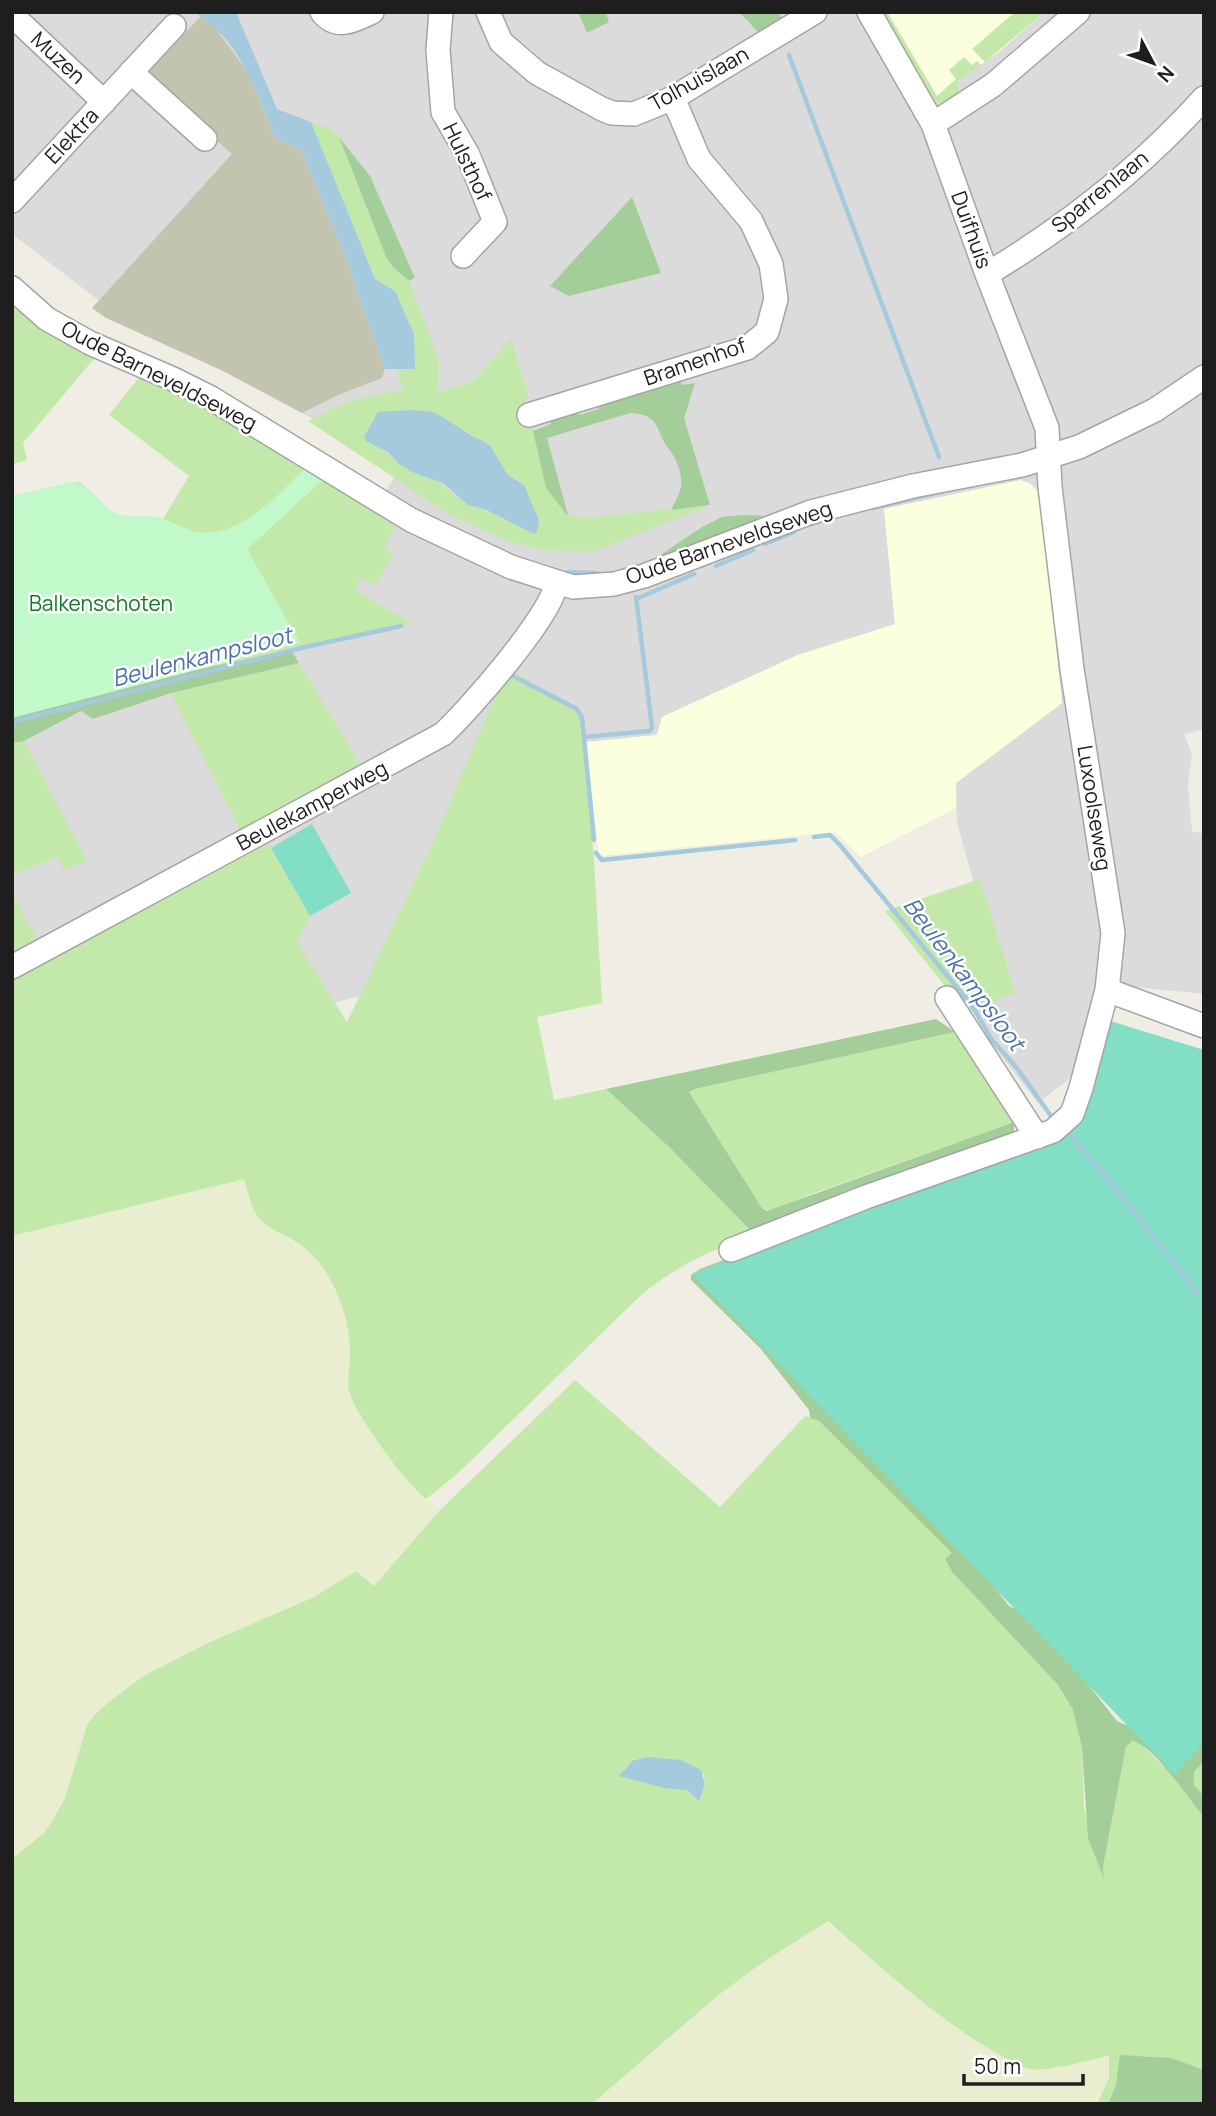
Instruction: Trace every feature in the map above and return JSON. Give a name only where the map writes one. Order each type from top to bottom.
[{"type":"street","points":[[323,12],[334,22],[342,23],[372,12]]},
{"type":"street","name":"Hulsthof","points":[[441,12],[438,50],[443,112],[468,155],[495,222],[463,256]]},
{"type":"street","name":"Tolhuislaan","points":[[488,12],[501,42],[537,73],[610,121],[673,98],[815,12]]},
{"type":"street","name":"Duifhuis","points":[[869,12],[933,124],[987,274],[1047,428],[1049,457]]},
{"type":"street","points":[[933,124],[993,85],[1079,12]]},
{"type":"street","name":"Muzen","points":[[12,15],[104,102]]},
{"type":"street","name":"Elektra","points":[[12,201],[174,26]]},
{"type":"street","points":[[131,72],[205,139]]},
{"type":"street","name":"Bramenhof","points":[[529,415],[747,348],[767,332],[776,299],[771,264],[751,221],[699,159],[673,98]]},
{"type":"street","name":"Sparrenlaan","points":[[987,274],[1031,247],[1099,198],[1181,124],[1204,98]]},
{"type":"street","name":"Oude Barneveldseweg","points":[[12,288],[47,319],[90,343],[211,397],[411,520],[511,567],[573,587],[595,586],[644,576],[811,512],[913,486],[1022,465],[1049,457],[1079,447],[1155,410],[1204,377]]},
{"type":"street","name":"Luxoolseweg","points":[[731,1250],[1053,1131],[1072,1114],[1098,1030],[1107,990],[1113,933],[1072,669],[1049,457]]},
{"type":"street","name":"Beulekamperweg","points":[[12,967],[443,734],[463,715],[516,650],[547,607],[556,583]]},
{"type":"street","points":[[1107,990],[1204,1026]]},
{"type":"street","points":[[947,998],[1037,1137]]},
{"type":"shaded area","points":[[12,12],[1204,12],[1204,729],[1184,734],[1192,754],[1188,786],[1192,831],[1204,836],[1204,994],[1098,983],[1083,1058],[1069,1079],[1038,1103],[991,1043],[971,1003],[1004,990],[957,823],[956,783],[1062,703],[1021,480],[884,509],[895,624],[798,655],[662,717],[657,735],[586,742],[572,749],[440,975],[253,1024],[12,956],[12,708],[330,586],[398,471],[205,354],[114,312],[12,234]]},
{"type":"shaded area","points":[[887,12],[1045,12],[1000,51],[958,81],[956,79],[937,97]]},
{"type":"shaded area","points":[[201,16],[211,22],[249,74],[275,138],[301,149],[342,248],[385,369],[382,378],[302,413],[221,370],[106,318],[92,308],[232,154],[145,76]]},
{"type":"shaded area","points":[[1021,480],[1031,484],[1040,494],[1062,703],[956,783],[956,808],[861,857],[835,832],[599,856],[586,742],[657,735],[662,717],[798,655],[895,624],[884,509]]},
{"type":"shaded area","points":[[244,1179],[255,1212],[283,1236],[309,1252],[327,1274],[349,1322],[349,1389],[355,1406],[414,1490],[441,1509],[374,1586],[356,1571],[312,1598],[208,1643],[145,1675],[110,1701],[95,1714],[65,1798],[54,1818],[44,1833],[12,1859],[12,1236]]},
{"type":"shaded area","points":[[828,1921],[908,1991],[944,2018],[981,2044],[1031,2069],[1052,2068],[1110,2056],[1109,2078],[1097,2104],[592,2104],[716,1997],[759,1965]]},
{"type":"green space","points":[[578,12],[606,12],[609,22],[587,33]]},
{"type":"green space","points":[[739,12],[778,12],[783,21],[760,34]]},
{"type":"green space","points":[[881,12],[887,12],[937,96],[956,79],[949,70],[964,57],[972,65],[977,61],[981,65],[958,81],[959,95],[944,103],[933,101]]},
{"type":"green space","points":[[1015,12],[1045,12],[985,62],[972,49]]},
{"type":"green space","points":[[311,122],[327,127],[339,137],[392,266],[409,281],[439,361],[437,393],[474,381],[511,338],[528,396],[524,405],[546,487],[566,514],[585,518],[710,505],[593,552],[541,550],[503,539],[452,516],[308,421],[344,403],[367,396],[403,391],[396,369],[414,369],[414,334],[395,291],[375,279]],"holes":[[[378,412],[433,412],[491,447],[507,474],[519,480],[539,520],[534,533],[454,495],[437,480],[412,472],[364,437]]]},
{"type":"green space","points":[[339,137],[370,176],[415,278],[409,281],[387,259]]},
{"type":"green space","points":[[632,197],[661,273],[569,296],[550,286]]},
{"type":"green space","points":[[12,301],[98,354],[23,443],[27,460],[12,464]]},
{"type":"green space","points":[[142,374],[210,410],[398,522],[384,548],[393,554],[376,585],[361,578],[355,590],[411,623],[162,677],[12,496],[79,482],[113,512],[125,516],[163,519],[189,476],[109,415]]},
{"type":"green space","points":[[678,377],[682,385],[695,383],[684,418],[710,505],[671,510],[681,486],[676,461],[656,424],[640,414],[630,413],[547,438],[568,515],[566,514],[546,488],[533,431],[551,424],[551,414],[573,407],[580,415],[598,409],[599,405]]},
{"type":"green space","name":"Balkenschoten","points":[[306,467],[325,478],[247,549],[300,643],[12,718],[12,496],[72,482],[85,487],[109,509],[120,515],[157,517],[193,531],[209,533],[225,530],[256,514]]},
{"type":"green space","points":[[772,516],[647,564],[702,527],[722,517]]},
{"type":"green space","points":[[291,650],[299,663],[171,693],[93,719],[81,711],[24,741],[12,743],[12,716],[162,677]]},
{"type":"green space","points":[[299,663],[362,767],[241,831],[171,693]]},
{"type":"green space","points":[[507,667],[581,713],[594,860],[602,1003],[537,1017],[554,1100],[606,1089],[669,1147],[754,1234],[694,1260],[639,1297],[456,1475],[426,1499],[382,1448],[353,1401],[348,1386],[350,1343],[347,1323],[329,1277],[306,1249],[260,1219],[252,1205],[244,1179],[12,1236],[12,976],[265,839],[310,916],[297,942],[347,1022],[433,843]]},
{"type":"green space","points":[[24,741],[87,861],[64,870],[57,857],[12,875],[12,743]]},
{"type":"green space","points":[[312,824],[351,893],[310,916],[271,848]]},
{"type":"green space","points":[[980,879],[1015,993],[966,1012],[885,911]]},
{"type":"green space","points":[[12,894],[38,941],[12,955]]},
{"type":"green space","points":[[936,1019],[955,1032],[689,1092],[762,1208],[767,1211],[1014,1122],[1014,1132],[1010,1137],[754,1234],[669,1147],[606,1089]]},
{"type":"green space","points":[[1107,1020],[1204,1050],[1204,1742],[1175,1775],[692,1274],[1059,1133]]},
{"type":"green space","points":[[955,1032],[1014,1122],[806,1196],[778,1209],[762,1208],[689,1092],[695,1089]]},
{"type":"green space","points":[[1003,1153],[938,1513],[1009,1606],[1037,1620],[1117,1721],[1135,1729],[1204,1738],[1204,1761],[1194,1772],[1194,1785],[1204,1796],[1204,1817],[1150,1751],[1132,1741],[1126,1747],[1103,1867],[1104,1879],[1088,1838],[1082,1748],[1073,1710],[1058,1685],[952,1572],[945,1559],[952,1553],[819,1421],[810,1418],[809,1410],[760,1348],[691,1280],[691,1275],[700,1269]]},
{"type":"green space","points":[[575,1380],[720,1507],[805,1416],[819,1421],[953,1553],[945,1559],[952,1572],[1058,1685],[1073,1710],[1082,1748],[1084,1808],[1104,1876],[1103,1867],[1126,1747],[1132,1741],[1138,1741],[1169,1772],[1204,1817],[1204,2070],[1166,2059],[1126,2057],[1108,2104],[1097,2104],[1109,2078],[1109,2056],[1047,2069],[1030,2069],[1017,2065],[973,2039],[930,2008],[828,1921],[759,1965],[716,1997],[592,2104],[12,2104],[12,1859],[44,1833],[54,1818],[65,1798],[87,1725],[110,1701],[145,1675],[208,1643],[312,1598],[356,1571],[374,1586],[441,1509]],"holes":[[[632,1761],[704,1774],[705,1784],[699,1801],[687,1790],[624,1769]]]},
{"type":"green space","points":[[1204,1761],[1204,1796],[1194,1785],[1194,1772]]},
{"type":"green space","points":[[1120,2055],[1171,2058],[1204,2070],[1204,2104],[1108,2104],[1116,2084]]},
{"type":"water","points":[[194,12],[236,12],[277,109],[311,122],[375,279],[395,291],[414,334],[415,369],[385,369],[342,248],[301,149],[275,138],[253,85],[235,51],[210,23]]},
{"type":"water","points":[[378,412],[433,412],[491,447],[507,474],[524,485],[539,520],[537,532],[534,534],[487,510],[468,505],[443,483],[412,472],[399,464],[389,453],[366,441],[364,437]]},
{"type":"water","points":[[647,1757],[681,1760],[701,1770],[705,1784],[699,1801],[687,1790],[664,1788],[619,1776],[632,1761]]},
{"type":"waterway","points":[[789,55],[939,457]]},
{"type":"waterway","points":[[873,508],[952,489]]},
{"type":"waterway","points":[[810,525],[824,520]]},
{"type":"waterway","points":[[765,544],[794,532]]},
{"type":"waterway","points":[[716,566],[753,550]]},
{"type":"waterway","points":[[568,572],[597,573]]},
{"type":"waterway","points":[[636,599],[694,574]]},
{"type":"waterway","points":[[584,737],[650,731],[652,727],[636,597]]},
{"type":"waterway","name":"Beulenkampsloot","points":[[12,722],[301,648],[401,626]]},
{"type":"waterway","name":"Beulenkampsloot","points":[[513,676],[577,709],[582,718],[594,840]]},
{"type":"waterway","name":"Beulenkampsloot","points":[[814,837],[830,835],[840,845],[972,1006],[992,1040],[1017,1068],[1051,1116]]},
{"type":"waterway","name":"Beulenkampsloot","points":[[596,853],[602,860],[795,840]]},
{"type":"waterway","name":"Beulenkampsloot","points":[[1073,1138],[1204,1301]]}]
